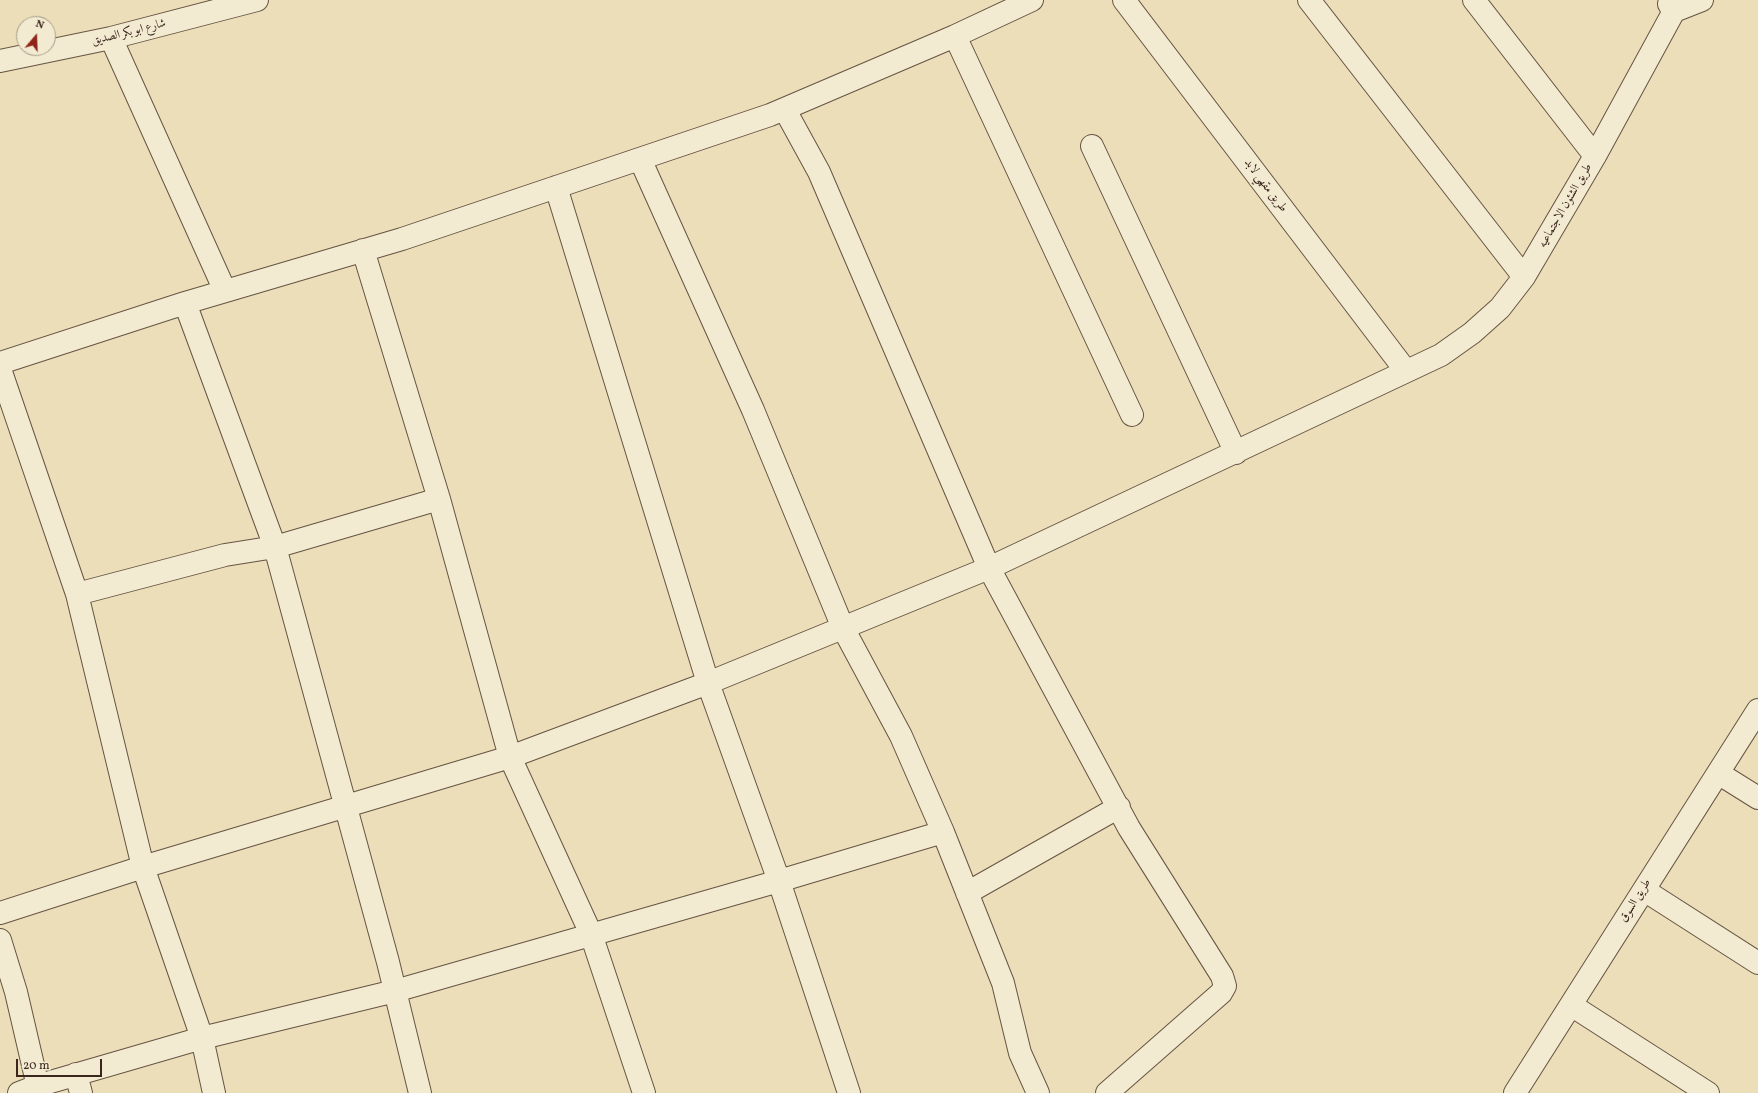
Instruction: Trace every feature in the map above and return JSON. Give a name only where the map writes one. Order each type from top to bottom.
[{"type":"street","name":"شارع ابو بكر الصديق","points":[[0,61],[111,38],[257,0]]},
{"type":"street","points":[[0,363],[184,303],[402,239],[785,110],[955,36],[1032,0]]},
{"type":"street","name":"طريق مقهي لابد","points":[[1124,0],[1406,371]]},
{"type":"street","points":[[1309,0],[1524,277]]},
{"type":"street","points":[[1474,0],[1594,156]]},
{"type":"street","points":[[1673,4],[1702,0]]},
{"type":"street","name":"طريق الشئون الاجتماعيه","points":[[0,913],[143,867],[510,757],[708,683],[989,568],[1236,453],[1441,355],[1472,333],[1500,308],[1524,277],[1594,156],[1673,4]]},
{"type":"street","points":[[955,36],[1132,415]]},
{"type":"street","points":[[111,38],[225,291]]},
{"type":"street","points":[[785,110],[819,172],[989,568],[1129,828],[1222,976],[1224,986],[1221,993],[1107,1093]]},
{"type":"street","points":[[1092,146],[1236,453]]},
{"type":"street","points":[[640,159],[753,410],[843,628],[901,736],[943,832],[1003,983],[1020,1053],[1038,1093]]},
{"type":"street","points":[[556,187],[708,683],[779,881],[849,1093]]},
{"type":"street","points":[[363,250],[439,499],[510,757],[591,934],[644,1093]]},
{"type":"street","points":[[184,303],[275,547],[395,991],[420,1093]]},
{"type":"street","points":[[0,369],[77,594],[143,867],[202,1038],[214,1093]]},
{"type":"street","points":[[77,594],[225,555],[275,547],[439,499]]},
{"type":"street","name":"طريق السوق","points":[[1515,1093],[1758,710]]},
{"type":"street","points":[[1718,773],[1758,798]]},
{"type":"street","points":[[967,893],[1118,807]]},
{"type":"street","points":[[19,1093],[40,1085],[79,1084],[202,1038],[395,991],[779,881],[943,832]]},
{"type":"street","points":[[1644,890],[1758,963]]},
{"type":"street","points":[[0,940],[8,995],[36,1078],[40,1085]]},
{"type":"street","points":[[1571,1005],[1708,1093]]}]
